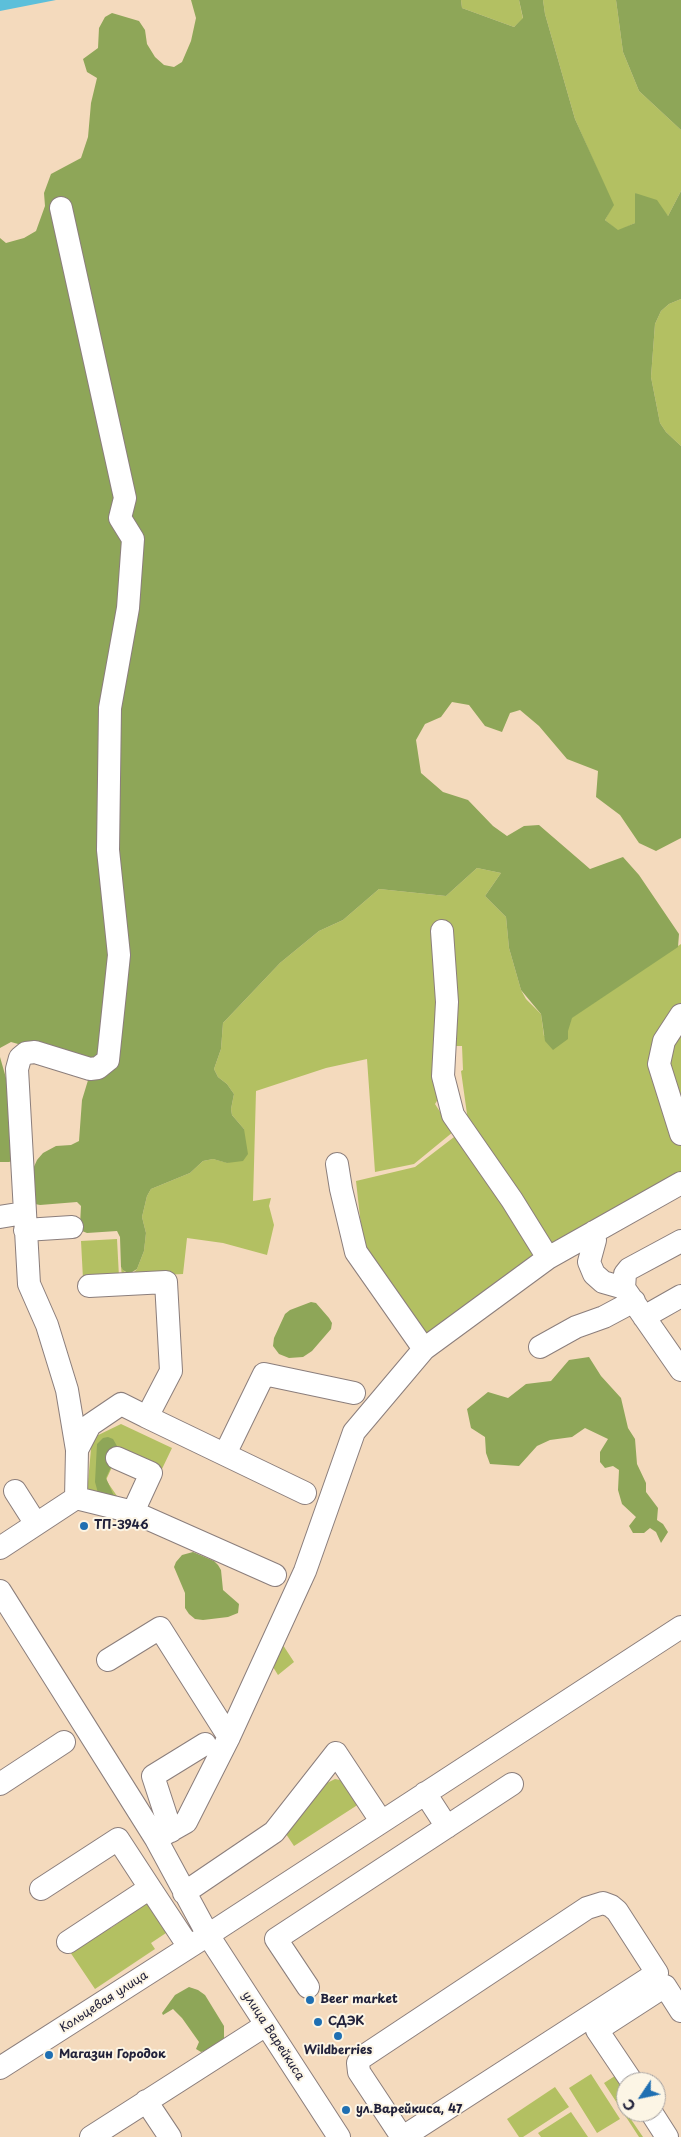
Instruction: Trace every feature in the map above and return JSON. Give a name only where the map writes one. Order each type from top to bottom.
[{"type":"street","points":[[60,208],[125,498],[120,518],[133,539],[128,608],[110,708],[108,850],[119,955],[108,1060],[98,1068],[90,1069],[35,1052],[26,1053],[17,1064],[29,1284],[47,1325],[67,1390],[77,1450],[76,1498]]},
{"type":"street","points":[[442,930],[447,1002],[443,1076],[453,1115],[512,1200],[548,1258]]},
{"type":"street","points":[[681,1015],[664,1040],[659,1064],[681,1134]]},
{"type":"street","points":[[337,1164],[356,1252],[424,1349]]},
{"type":"street","points":[[163,1835],[186,1822],[229,1737],[305,1571],[354,1432],[424,1349],[548,1258],[681,1183]]},
{"type":"street","points":[[0,1217],[25,1222],[72,1227]]},
{"type":"street","points":[[594,1232],[595,1240],[590,1262],[594,1274],[634,1302]]},
{"type":"street","points":[[678,1361],[634,1302],[625,1274],[629,1269],[681,1241]]},
{"type":"street","points":[[89,1286],[166,1282],[170,1371],[147,1417]]},
{"type":"street","points":[[540,1346],[576,1327],[604,1317],[634,1302],[681,1296]]},
{"type":"street","points":[[225,1454],[264,1374],[354,1393]]},
{"type":"street","points":[[77,1450],[90,1425],[121,1404],[305,1493]]},
{"type":"street","points":[[118,1458],[151,1473],[133,1512]]},
{"type":"street","points":[[15,1491],[36,1524]]},
{"type":"street","points":[[0,1548],[76,1498],[133,1512],[275,1575]]},
{"type":"street","points":[[0,1591],[163,1835]]},
{"type":"street","name":"Кольцевая улица","points":[[0,2068],[208,1935],[681,1626]]},
{"type":"street","points":[[108,1660],[160,1628],[229,1737]]},
{"type":"street","points":[[0,1784],[64,1742]]},
{"type":"street","points":[[163,1835],[153,1776],[205,1744]]},
{"type":"street","points":[[184,1892],[274,1832],[336,1753],[381,1821]]},
{"type":"street","points":[[308,1987],[276,1939],[512,1784]]},
{"type":"street","points":[[425,1793],[447,1827]]},
{"type":"street","name":"улица Варейкиса","points":[[163,1835],[184,1892],[208,1935],[339,2137]]},
{"type":"street","points":[[41,1890],[118,1838],[189,1947]]},
{"type":"street","points":[[68,1942],[150,1888]]},
{"type":"street","points":[[603,1903],[617,1911],[657,1973],[403,2137],[359,2072],[358,2063],[361,2058],[587,1908],[603,1903]]},
{"type":"street","points":[[625,2072],[598,2030],[665,1986],[681,2010]]},
{"type":"street","points":[[91,2137],[266,2025]]},
{"type":"street","points":[[146,2101],[170,2137]]},
{"type":"street","points":[[657,2122],[667,2137]]},
{"type":"green space","points":[[191,0],[461,0],[462,8],[514,27],[523,18],[519,0],[543,0],[545,14],[575,119],[614,205],[605,220],[618,230],[635,223],[635,193],[657,200],[668,216],[681,191],[681,299],[669,304],[661,311],[655,324],[651,377],[660,423],[666,432],[681,446],[681,838],[656,851],[639,843],[620,815],[596,797],[598,771],[567,759],[539,726],[520,710],[510,713],[502,732],[485,726],[469,705],[452,702],[441,717],[425,724],[416,740],[421,773],[443,792],[468,800],[493,826],[507,836],[524,826],[539,825],[590,869],[623,857],[639,875],[679,934],[678,947],[572,1018],[568,1039],[553,1050],[545,1041],[541,1014],[521,990],[509,948],[506,917],[485,896],[501,873],[477,868],[446,896],[379,889],[343,920],[319,931],[280,963],[223,1023],[221,1049],[214,1069],[218,1077],[227,1084],[234,1094],[231,1109],[232,1115],[244,1129],[248,1154],[243,1161],[227,1163],[213,1159],[203,1161],[190,1173],[151,1189],[147,1196],[142,1217],[146,1233],[144,1251],[137,1269],[129,1274],[121,1267],[120,1237],[117,1231],[87,1233],[82,1231],[80,1225],[81,1206],[77,1202],[35,1204],[33,1169],[37,1160],[43,1153],[56,1146],[71,1145],[79,1141],[82,1100],[89,1077],[54,1054],[11,1042],[0,1048],[0,238],[6,243],[24,238],[36,231],[45,206],[44,193],[51,174],[81,158],[88,137],[91,103],[97,78],[87,72],[83,59],[98,48],[99,28],[105,17],[112,13],[139,21],[145,30],[147,44],[155,57],[164,65],[174,67],[182,62],[191,41],[196,18]]},
{"type":"green space","points":[[461,0],[519,0],[523,19],[514,27],[462,8]]},
{"type":"green space","points":[[543,0],[616,0],[623,52],[639,91],[681,130],[681,191],[668,216],[635,193],[635,223],[618,231],[605,220],[613,205],[575,119],[545,14]]},
{"type":"green space","points":[[616,0],[681,0],[681,130],[639,91],[623,52]]},
{"type":"green space","points":[[681,299],[681,446],[666,432],[660,423],[651,377],[655,324],[661,311],[669,304]]},
{"type":"green space","points":[[477,868],[501,873],[485,896],[506,917],[509,948],[521,990],[526,999],[541,1014],[544,1036],[681,944],[681,1176],[427,1339],[363,1244],[356,1181],[415,1167],[458,1134],[468,1121],[461,1071],[463,1070],[462,1046],[439,1046],[440,1096],[435,1104],[453,1132],[414,1164],[375,1172],[367,1059],[326,1068],[256,1091],[253,1201],[271,1198],[269,1206],[274,1225],[267,1255],[223,1243],[187,1238],[183,1274],[122,1277],[121,1267],[125,1272],[134,1272],[144,1251],[146,1233],[142,1217],[147,1196],[151,1189],[190,1173],[203,1161],[213,1159],[228,1163],[244,1129],[232,1115],[231,1109],[234,1094],[227,1084],[218,1077],[214,1069],[221,1049],[223,1023],[280,963],[319,931],[343,920],[379,889],[446,896]]},
{"type":"green space","points":[[0,1057],[8,1085],[12,1161],[9,1162],[0,1162]]},
{"type":"green space","points":[[117,1239],[119,1277],[83,1279],[81,1241]]},
{"type":"green space","points":[[311,1302],[316,1303],[329,1318],[332,1323],[331,1329],[312,1351],[303,1357],[289,1358],[279,1354],[273,1346],[274,1338],[285,1314],[290,1310]]},
{"type":"green space","points":[[589,1357],[601,1376],[621,1398],[628,1428],[635,1439],[637,1464],[646,1483],[646,1492],[658,1508],[657,1520],[663,1524],[668,1532],[661,1543],[656,1532],[650,1528],[644,1533],[633,1533],[629,1526],[636,1517],[622,1504],[618,1490],[619,1470],[613,1466],[605,1468],[600,1462],[600,1452],[608,1439],[585,1428],[572,1437],[550,1440],[537,1446],[519,1466],[490,1464],[486,1453],[485,1437],[471,1428],[467,1409],[488,1392],[508,1398],[526,1384],[551,1381],[569,1360]]},
{"type":"green space","points":[[121,1424],[172,1448],[161,1471],[119,1452],[106,1480],[117,1496],[114,1502],[87,1493],[92,1438]]},
{"type":"green space","points":[[103,1438],[113,1439],[117,1446],[115,1458],[106,1478],[114,1496],[98,1493],[95,1482],[97,1444]]},
{"type":"green space","points":[[193,1552],[214,1561],[218,1565],[221,1570],[223,1590],[239,1604],[238,1613],[228,1617],[203,1620],[195,1619],[189,1614],[185,1608],[185,1593],[174,1567],[182,1555]]},
{"type":"green space","points":[[281,1642],[294,1662],[278,1675],[273,1667]]},
{"type":"green space","points":[[335,1779],[340,1780],[359,1804],[294,1846],[286,1834],[327,1783]]},
{"type":"green space","points":[[147,1898],[169,1931],[151,1943],[155,1949],[95,1989],[68,1949],[107,1923],[111,1928],[121,1921],[118,1916]]},
{"type":"green space","points":[[189,1987],[205,1995],[224,2026],[224,2038],[219,2044],[201,2052],[196,2049],[199,2042],[173,2009],[163,2015],[162,2013],[175,1995]]},
{"type":"green space","points":[[591,2074],[616,2113],[616,2121],[597,2133],[569,2088]]},
{"type":"green space","points":[[616,2075],[616,2102],[604,2083]]},
{"type":"green space","points":[[555,2087],[569,2107],[523,2137],[519,2137],[507,2119]]},
{"type":"green space","points":[[571,2112],[588,2137],[541,2137],[538,2133]]},
{"type":"green space","points":[[629,2122],[633,2122],[643,2137],[639,2137]]},
{"type":"water","points":[[0,0],[56,0],[0,11]]},
{"type":"place","name":"ТП-3946","points":[[84,1526]]},
{"type":"place","name":"Beer market","points":[[310,2000]]},
{"type":"place","name":"СДЭК","points":[[318,2022]]},
{"type":"place","name":"Wildberries","points":[[338,2036]]},
{"type":"place","name":"Магазин Городок","points":[[49,2055]]},
{"type":"place","name":"ул.Варейкиса, 47","points":[[346,2110]]}]
